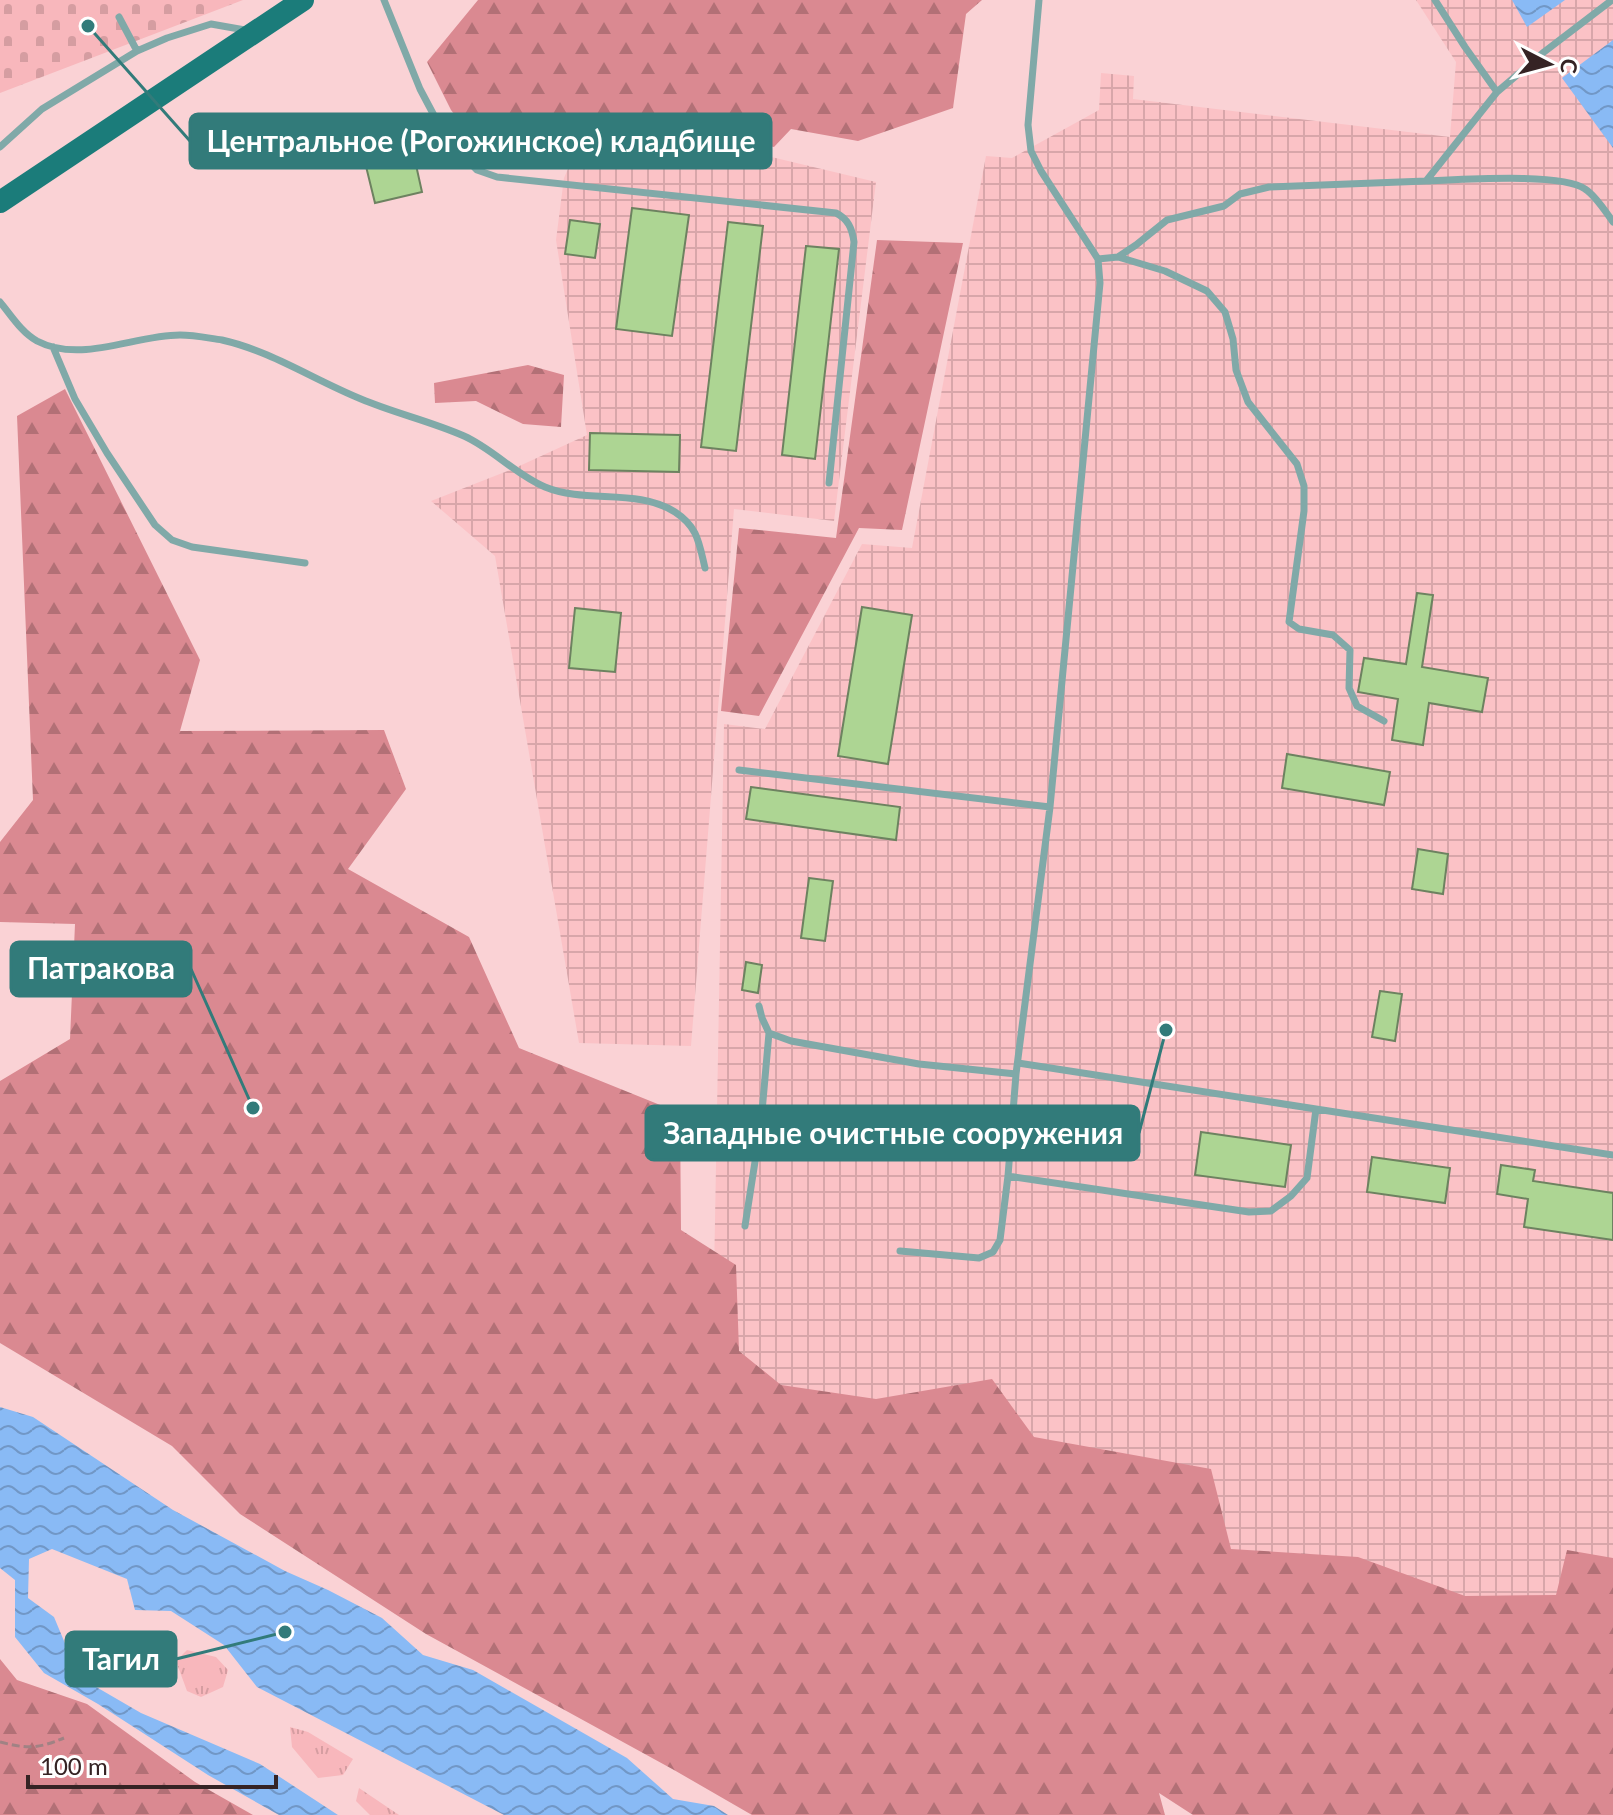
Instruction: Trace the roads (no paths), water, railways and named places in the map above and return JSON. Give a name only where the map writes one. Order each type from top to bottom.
[{"type":"main road","points":[[0,202],[303,0]]},
{"type":"lane","points":[[384,0],[431,112],[446,138],[477,170],[497,177],[836,213],[845,217],[853,231],[854,242],[829,483]]},
{"type":"lane","points":[[900,1251],[979,1258],[993,1252],[1000,1240],[1016,1074],[1050,807],[1100,283],[1098,259],[1031,151],[1028,110],[1039,0]]},
{"type":"lane","points":[[1435,0],[1497,92]]},
{"type":"lane","points":[[1426,181],[1497,92],[1612,0]]},
{"type":"lane","points":[[119,17],[137,51]]},
{"type":"lane","points":[[0,147],[42,109],[137,51],[211,24],[255,32]]},
{"type":"lane","points":[[1118,257],[1167,220],[1224,206],[1240,194],[1269,187],[1514,178],[1560,182],[1584,187],[1613,222]]},
{"type":"lane","points":[[1098,259],[1118,257],[1165,271],[1207,291],[1225,312],[1233,339],[1236,370],[1248,402],[1297,464],[1304,486],[1304,511],[1289,622],[1299,629],[1333,635],[1350,650],[1349,688],[1357,706],[1384,721]]},
{"type":"lane","points":[[0,302],[22,329],[53,347],[71,350],[94,348],[180,335],[224,341],[282,361],[362,400],[464,436],[543,486],[571,495],[645,500],[672,510],[689,523],[698,539],[705,568]]},
{"type":"lane","points":[[53,347],[75,399],[107,453],[155,525],[172,540],[207,549],[305,563]]},
{"type":"lane","points":[[739,770],[1050,807]]},
{"type":"lane","points":[[745,1226],[761,1123],[769,1033],[759,1006]]},
{"type":"lane","points":[[769,1033],[791,1041],[919,1064],[1016,1074]]},
{"type":"lane","points":[[1018,1063],[1613,1155]]},
{"type":"lane","points":[[1008,1176],[1249,1212],[1271,1211],[1291,1196],[1307,1178],[1316,1109]]},
{"type":"water","points":[[1512,0],[1565,0],[1527,27]]},
{"type":"water","points":[[1613,40],[1613,148],[1562,78]]},
{"type":"water","points":[[0,1407],[33,1417],[173,1510],[285,1571],[382,1618],[423,1655],[473,1670],[627,1758],[673,1799],[714,1806],[728,1815],[504,1815],[257,1687],[224,1645],[171,1611],[135,1610],[127,1579],[52,1549],[29,1559],[28,1598],[54,1617],[79,1677],[141,1713],[260,1764],[338,1815],[279,1815],[208,1775],[44,1673],[15,1637],[15,1580],[0,1568]]},
{"type":"place","name":"Центральное (Рогожинское) кладбище","points":[[88,26]]},
{"type":"place","name":"Западные очистные сооружения","points":[[1166,1030]]},
{"type":"place","name":"Патракова","points":[[253,1108]]},
{"type":"place","name":"Тагил","points":[[285,1632]]}]
